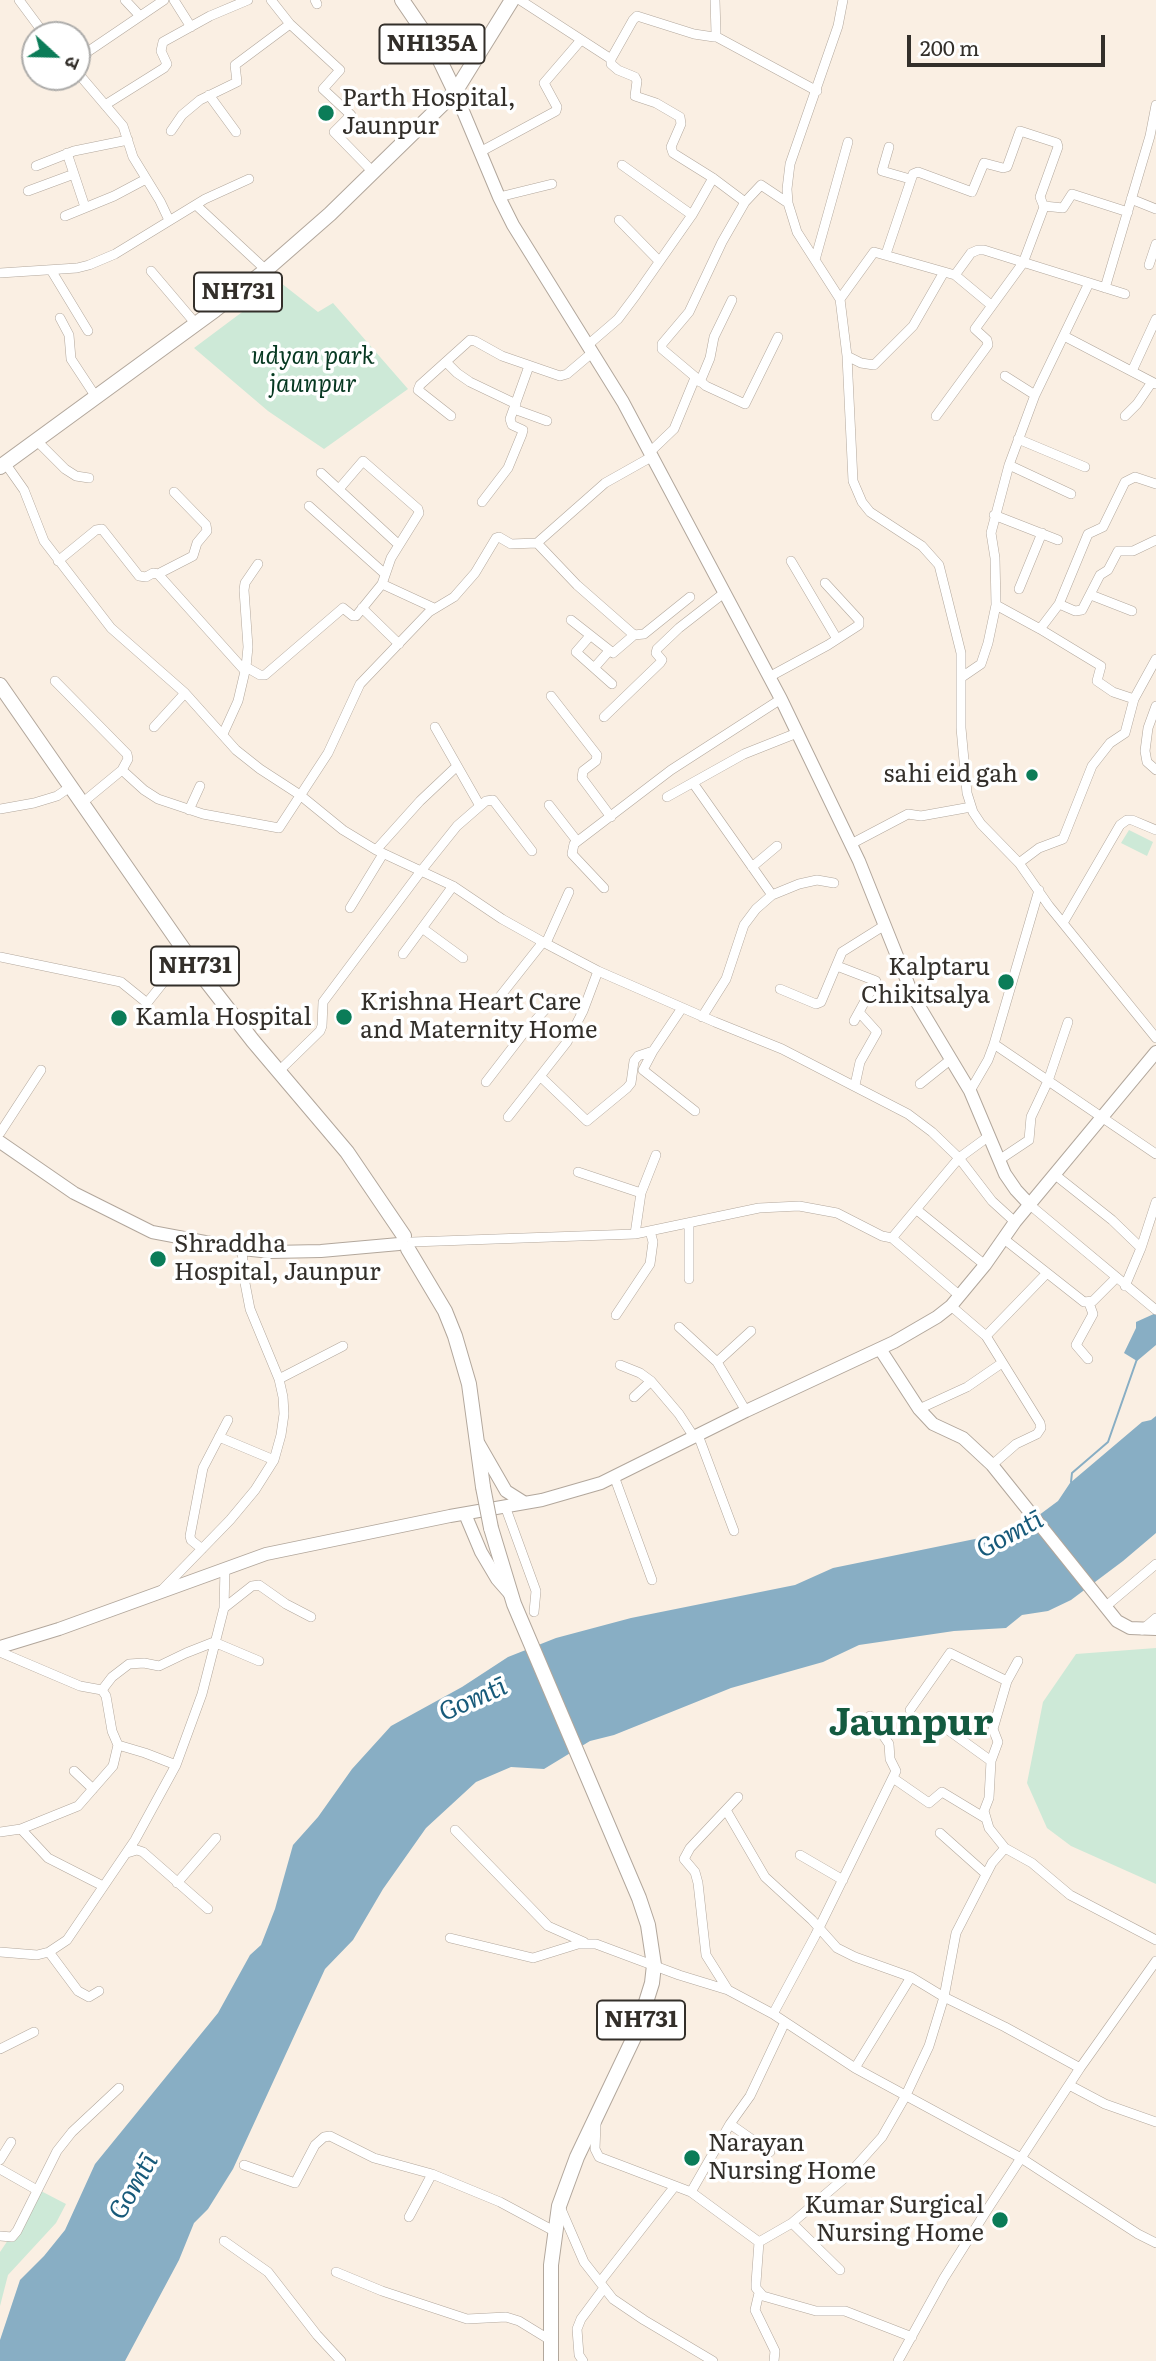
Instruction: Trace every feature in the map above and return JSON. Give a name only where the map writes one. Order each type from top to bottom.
[{"type":"highway","name":"NH135A","points":[[402,0],[432,44],[455,92]]},
{"type":"highway","name":"NH731","points":[[2,465],[196,324],[266,270],[330,214],[455,92],[512,0]]},
{"type":"highway","name":"NH731","points":[[2,692],[186,954],[279,1072],[347,1152],[406,1243],[445,1311],[456,1336],[469,1384],[491,1528],[513,1600],[639,1898],[648,1925],[654,1965],[650,1994],[637,2031],[577,2157],[559,2206],[554,2231],[551,2361]]},
{"type":"main road","points":[[455,92],[499,197],[529,253],[591,348],[652,454],[781,699],[850,844],[913,996],[970,1091],[999,1160],[1016,1190],[1030,1205]]},
{"type":"main road","points":[[0,1650],[266,1554],[525,1503],[601,1483],[746,1410],[880,1349],[937,1317],[956,1301],[1015,1222],[1156,1052]]},
{"type":"main road","points":[[0,1142],[74,1194],[152,1232],[242,1249],[321,1251],[406,1243]]},
{"type":"main road","points":[[880,1349],[919,1409],[933,1424],[963,1438],[992,1465],[1117,1621],[1130,1628],[1156,1629]]},
{"type":"main road","points":[[478,1444],[506,1491],[525,1503]]},
{"type":"main road","points":[[465,1514],[491,1570],[513,1600]]},
{"type":"street","points":[[19,0],[35,21]]},
{"type":"street","points":[[125,0],[139,16]]},
{"type":"street","points":[[91,49],[164,0]]},
{"type":"street","points":[[174,0],[191,27]]},
{"type":"street","points":[[105,105],[164,68],[167,64],[161,51],[163,42],[248,0]]},
{"type":"street","points":[[271,0],[290,24],[340,70],[323,89],[351,116],[334,132],[373,172]]},
{"type":"street","points":[[520,0],[611,60],[611,64],[618,70],[635,77],[635,96],[656,103],[680,117],[681,124],[671,147],[673,153],[746,202]]},
{"type":"street","points":[[715,0],[715,36]]},
{"type":"street","points":[[843,0],[838,26],[817,91],[790,164],[787,189],[788,203],[797,232],[840,299],[847,356],[853,481],[862,502],[870,512],[922,546],[939,565],[961,653],[961,728],[967,793],[971,807],[981,824],[1019,863],[1063,923],[1156,1038]]},
{"type":"street","points":[[611,60],[633,20],[638,16],[694,34],[711,38],[715,36],[817,91]]},
{"type":"street","points":[[171,131],[182,115],[209,95],[237,82],[235,65],[290,24]]},
{"type":"street","points":[[480,152],[556,111],[557,107],[544,83],[582,40]]},
{"type":"street","points":[[91,88],[123,126],[132,157],[169,220]]},
{"type":"street","points":[[209,95],[236,132]]},
{"type":"street","points":[[1105,288],[1129,212],[1156,105]]},
{"type":"street","points":[[886,254],[910,179],[914,174],[973,191],[984,163],[1003,169],[1007,167],[1019,132],[1058,145],[1040,197],[1044,206],[1023,263],[975,329],[987,340],[988,345],[936,416]]},
{"type":"street","points":[[36,166],[67,153],[128,140]]},
{"type":"street","points":[[815,260],[848,142]]},
{"type":"street","points":[[889,147],[882,171],[910,179]]},
{"type":"street","points":[[67,153],[85,208]]},
{"type":"street","points":[[622,165],[692,215]]},
{"type":"street","points":[[28,191],[74,174]]},
{"type":"street","points":[[451,415],[418,390],[466,343],[473,340],[491,351],[549,374],[564,376],[618,319],[692,215],[713,178]]},
{"type":"street","points":[[65,216],[146,179]]},
{"type":"street","points":[[3,273],[77,268],[103,260],[196,205],[249,179]]},
{"type":"street","points":[[499,197],[552,184]]},
{"type":"street","points":[[778,337],[746,404],[697,380],[662,347],[689,312],[722,242],[746,202],[761,184],[788,203]]},
{"type":"street","points":[[1044,206],[1063,208],[1072,194],[1129,212]]},
{"type":"street","points":[[1131,200],[1156,209]]},
{"type":"street","points":[[196,205],[266,270]]},
{"type":"street","points":[[620,220],[660,261]]},
{"type":"street","points":[[1149,265],[1156,244]]},
{"type":"street","points":[[955,275],[971,253],[984,250],[1125,294]]},
{"type":"street","points":[[840,299],[874,252],[955,275],[991,305]]},
{"type":"street","points":[[51,270],[88,331]]},
{"type":"street","points":[[151,271],[196,324]]},
{"type":"street","points":[[847,356],[874,366],[912,326],[944,272]]},
{"type":"street","points":[[962,677],[981,664],[996,605],[995,558],[991,533],[1009,465],[1035,395],[1089,283]]},
{"type":"street","points":[[122,770],[151,795],[189,810],[279,828],[328,753],[360,684],[434,608],[454,597],[475,573],[496,538],[511,544],[537,543],[605,483],[652,454],[674,429],[710,358],[714,337],[732,300]]},
{"type":"street","points":[[60,318],[69,335],[71,359],[96,397]]},
{"type":"street","points":[[1132,370],[1156,319]]},
{"type":"street","points":[[1064,336],[1154,383],[1125,416]]},
{"type":"street","points":[[446,362],[470,382],[547,421]]},
{"type":"street","points":[[482,502],[508,468],[523,434],[523,430],[510,422],[529,366]]},
{"type":"street","points":[[1005,376],[1035,395]]},
{"type":"street","points":[[1018,439],[1085,467]]},
{"type":"street","points":[[37,441],[65,469],[76,476],[89,478]]},
{"type":"street","points":[[158,574],[246,668],[260,675],[269,673],[342,608],[354,617],[384,579],[399,545],[420,512],[363,461],[339,489]]},
{"type":"street","points":[[2,465],[24,490],[44,541],[111,628],[185,693],[236,750],[260,769],[300,795],[343,830],[379,852],[453,886],[502,919],[598,971],[782,1049],[908,1114],[959,1158],[992,1202],[1015,1222]]},
{"type":"street","points":[[1009,465],[1071,494]]},
{"type":"street","points":[[321,473],[399,545]]},
{"type":"street","points":[[1040,629],[1059,604],[1088,534],[1103,527],[1125,482],[1135,477],[1156,484]]},
{"type":"street","points":[[58,561],[100,528],[139,576],[158,574],[193,556],[197,543],[207,531],[206,525],[174,492]]},
{"type":"street","points":[[309,506],[384,579],[434,608]]},
{"type":"street","points":[[994,515],[1058,540]]},
{"type":"street","points":[[1019,589],[1042,533]]},
{"type":"street","points":[[1059,604],[1079,611],[1084,608],[1100,575],[1108,570],[1118,551],[1133,551],[1156,540]]},
{"type":"street","points":[[537,543],[577,585],[634,635]]},
{"type":"street","points":[[791,561],[837,639]]},
{"type":"street","points":[[223,734],[238,701],[246,668],[248,647],[245,583],[258,564]]},
{"type":"street","points":[[769,677],[857,627],[860,622],[825,583]]},
{"type":"street","points":[[604,717],[660,663],[662,660],[656,653],[657,649],[724,593]]},
{"type":"street","points":[[1091,595],[1132,611]]},
{"type":"street","points":[[570,620],[589,637],[615,653],[634,635],[644,634],[690,597]]},
{"type":"street","points":[[996,605],[1101,666],[1097,681],[1113,692],[1134,699]]},
{"type":"street","points":[[362,608],[399,644]]},
{"type":"street","points":[[589,637],[576,652],[612,684]]},
{"type":"street","points":[[594,668],[608,650]]},
{"type":"street","points":[[1019,863],[1039,848],[1063,839],[1092,766],[1110,743],[1127,731],[1134,699],[1156,659]]},
{"type":"street","points":[[55,681],[124,750],[128,759],[122,770],[82,803]]},
{"type":"street","points":[[154,727],[185,693]]},
{"type":"street","points":[[551,696],[597,755],[596,761],[583,771],[582,778],[611,817]]},
{"type":"street","points":[[604,888],[572,854],[577,841],[671,770],[781,699]]},
{"type":"street","points":[[1156,706],[1147,728],[1145,751],[1147,762],[1156,770]]},
{"type":"street","points":[[435,727],[480,806]]},
{"type":"street","points":[[667,797],[744,754],[797,733]]},
{"type":"street","points":[[349,908],[379,852],[420,801],[456,767]]},
{"type":"street","points":[[693,783],[772,895]]},
{"type":"street","points":[[189,810],[200,786]]},
{"type":"street","points":[[0,809],[57,796],[70,787]]},
{"type":"street","points":[[279,1072],[320,1031],[323,1026],[323,1002],[457,826],[486,801],[493,800],[533,851]]},
{"type":"street","points":[[549,805],[577,841]]},
{"type":"street","points":[[850,844],[908,814],[921,817],[971,807]]},
{"type":"street","points":[[1063,923],[1121,825],[1132,820],[1156,830]]},
{"type":"street","points":[[752,867],[777,846]]},
{"type":"street","points":[[702,1017],[726,979],[744,925],[756,909],[772,895],[799,884],[817,880],[834,883]]},
{"type":"street","points":[[403,954],[453,886]]},
{"type":"street","points":[[970,1091],[995,1044],[1039,890]]},
{"type":"street","points":[[494,1004],[545,942],[569,892]]},
{"type":"street","points":[[780,989],[819,1003],[824,998],[845,950],[885,925]]},
{"type":"street","points":[[422,928],[463,958]]},
{"type":"street","points":[[0,957],[121,982],[147,1003],[186,954]]},
{"type":"street","points":[[837,967],[876,981],[854,1021]]},
{"type":"street","points":[[508,1117],[567,1042],[583,1012],[598,971]]},
{"type":"street","points":[[485,1082],[553,999],[583,1012]]},
{"type":"street","points":[[682,1008],[643,1070],[695,1111]]},
{"type":"street","points":[[855,1085],[862,1058],[877,1032],[859,1012]]},
{"type":"street","points":[[999,1160],[1029,1140],[1031,1117],[1048,1081],[1068,1021]]},
{"type":"street","points":[[995,1044],[1156,1154]]},
{"type":"street","points":[[541,1077],[587,1121],[631,1083],[634,1060],[653,1051]]},
{"type":"street","points":[[920,1084],[950,1060]]},
{"type":"street","points":[[0,1133],[41,1070]]},
{"type":"street","points":[[892,1238],[959,1158],[989,1136]]},
{"type":"street","points":[[635,1234],[641,1193],[656,1155]]},
{"type":"street","points":[[578,1172],[641,1193]]},
{"type":"street","points":[[1054,1174],[1112,1220],[1141,1248]]},
{"type":"street","points":[[1125,1286],[1156,1202]]},
{"type":"street","points":[[1030,1205],[1156,1310]]},
{"type":"street","points":[[406,1243],[635,1234],[759,1208],[799,1206],[837,1213],[882,1236],[892,1238],[956,1301],[986,1336],[1041,1428],[1037,1434],[1016,1444],[992,1465]]},
{"type":"street","points":[[917,1210],[985,1265]]},
{"type":"street","points":[[688,1224],[689,1279]]},
{"type":"street","points":[[617,1315],[650,1264],[653,1242],[650,1231]]},
{"type":"street","points":[[1004,1239],[1084,1302],[1093,1301],[1116,1278]]},
{"type":"street","points":[[159,1593],[256,1490],[274,1460],[284,1414],[279,1380],[250,1310],[242,1249]]},
{"type":"street","points":[[986,1336],[1046,1274]]},
{"type":"street","points":[[1088,1359],[1076,1345],[1093,1314],[1089,1303]]},
{"type":"street","points":[[679,1326],[717,1363],[746,1410]]},
{"type":"street","points":[[717,1363],[751,1331]]},
{"type":"street","points":[[279,1380],[343,1346]]},
{"type":"street","points":[[919,1409],[967,1387],[1002,1363]]},
{"type":"street","points":[[620,1365],[651,1381],[696,1436],[734,1531]]},
{"type":"street","points":[[634,1397],[651,1381]]},
{"type":"street","points":[[202,1549],[191,1540],[190,1531],[202,1468],[228,1420]]},
{"type":"street","points":[[219,1437],[274,1460]]},
{"type":"street","points":[[614,1476],[652,1580]]},
{"type":"street","points":[[505,1506],[536,1591],[534,1612]]},
{"type":"street","points":[[1100,1602],[1156,1564]]},
{"type":"street","points":[[0,1952],[37,1955],[49,1952],[67,1940],[127,1853],[176,1765],[202,1694],[223,1608],[225,1567]]},
{"type":"street","points":[[223,1608],[253,1586],[260,1585],[286,1604],[311,1617]]},
{"type":"street","points":[[1142,1630],[1156,1618]]},
{"type":"street","points":[[103,1690],[112,1677],[129,1664],[159,1666],[214,1643],[259,1661]]},
{"type":"street","points":[[0,1650],[80,1686],[103,1690]]},
{"type":"street","points":[[910,1710],[950,1653],[1007,1681]]},
{"type":"street","points":[[985,1818],[991,1761],[998,1742],[993,1729],[1007,1681],[1017,1661]]},
{"type":"street","points":[[0,1832],[21,1829],[73,1809],[113,1766],[118,1745],[112,1731],[103,1690]]},
{"type":"street","points":[[773,2014],[896,1771],[890,1759],[889,1744],[870,1716]]},
{"type":"street","points":[[944,1727],[991,1761]]},
{"type":"street","points":[[118,1745],[176,1765]]},
{"type":"street","points":[[74,1772],[93,1789]]},
{"type":"street","points":[[893,1778],[929,1803],[942,1792],[985,1818],[1005,1848],[1032,1863],[1070,1895],[1156,1940]]},
{"type":"street","points":[[728,1990],[706,1955],[698,1883],[695,1872],[684,1859],[690,1848],[738,1797]]},
{"type":"street","points":[[726,1810],[765,1877],[819,1927],[837,1948],[911,1977],[1080,2068]]},
{"type":"street","points":[[21,1829],[48,1858],[103,1886]]},
{"type":"street","points":[[455,1830],[548,1926],[585,1943],[596,1944],[728,1990],[773,2014],[905,2097],[1021,2158],[1156,2243]]},
{"type":"street","points":[[940,1833],[986,1874]]},
{"type":"street","points":[[177,1883],[216,1838]]},
{"type":"street","points":[[759,2242],[792,2223],[848,2175],[883,2137],[929,2046],[944,1997],[956,1933],[986,1874],[1005,1848]]},
{"type":"street","points":[[127,1853],[140,1850],[208,1909]]},
{"type":"street","points":[[800,1855],[842,1880]]},
{"type":"street","points":[[450,1938],[533,1958],[585,1943]]},
{"type":"street","points":[[49,1952],[78,1991],[89,1997],[99,1991]]},
{"type":"street","points":[[898,2361],[944,2278],[1021,2158],[1071,2086],[1080,2068],[1156,1961]]},
{"type":"street","points":[[855,2068],[911,1977]]},
{"type":"street","points":[[691,2192],[730,2124],[750,2096],[785,2022]]},
{"type":"street","points":[[0,2049],[34,2032]]},
{"type":"street","points":[[1071,2086],[1105,2104],[1156,2122]]},
{"type":"street","points":[[0,2236],[12,2237],[17,2231],[57,2151],[72,2132],[119,2088]]},
{"type":"street","points":[[596,2116],[595,2149],[599,2157],[691,2192],[759,2242]]},
{"type":"street","points":[[730,2124],[770,2152]]},
{"type":"street","points":[[244,2165],[295,2183],[315,2145],[324,2137],[330,2136],[374,2158],[432,2174],[500,2202],[554,2231]]},
{"type":"street","points":[[0,2160],[12,2142]]},
{"type":"street","points":[[0,2169],[37,2190]]},
{"type":"street","points":[[409,2217],[432,2174]]},
{"type":"street","points":[[583,2361],[579,2355],[577,2329],[581,2319],[602,2285],[675,2186]]},
{"type":"street","points":[[559,2206],[584,2262],[612,2299],[713,2361]]},
{"type":"street","points":[[792,2223],[840,2270]]},
{"type":"street","points":[[224,2241],[268,2272],[340,2360]]},
{"type":"street","points":[[759,2242],[756,2283],[759,2293],[755,2310],[775,2351],[774,2361]]},
{"type":"street","points":[[336,2272],[382,2291],[467,2319],[506,2316],[550,2340]]},
{"type":"street","points":[[759,2293],[816,2311],[845,2311],[912,2337]]},
{"type":"green space","name":"udyan park jaunpur","points":[[281,283],[318,312],[333,303],[408,389],[324,449],[268,411],[194,348]]},
{"type":"green space","points":[[1129,830],[1153,842],[1147,856],[1121,843]]},
{"type":"green space","points":[[1156,1648],[1156,1884],[1071,1846],[1047,1828],[1027,1783],[1043,1702],[1076,1654]]},
{"type":"green space","points":[[41,2191],[66,2204],[56,2223],[8,2275],[0,2306],[0,2252]]},
{"type":"water","points":[[1156,1313],[1156,1345],[1137,1361],[1124,1353],[1136,1328],[1136,1322]]},
{"type":"water","name":"Gomtī","points":[[1156,1416],[1156,1533],[1071,1600],[1048,1611],[1022,1615],[1006,1628],[954,1631],[859,1645],[823,1662],[731,1688],[614,1735],[590,1741],[544,1769],[511,1767],[476,1782],[426,1828],[383,1889],[353,1940],[325,1969],[233,2169],[208,2209],[194,2223],[179,2260],[125,2361],[0,2361],[0,2340],[20,2280],[65,2230],[95,2164],[218,2013],[250,1955],[261,1945],[275,1909],[293,1845],[318,1817],[352,1769],[391,1726],[462,1687],[508,1657],[556,1638],[631,1618],[795,1585],[833,1568],[1019,1530],[1058,1501],[1070,1483],[1142,1422]]},
{"type":"waterway","points":[[1071,1482],[1072,1473],[1108,1442],[1137,1359]]},
{"type":"place","name":"Parth Hospital, Jaunpur","points":[[326,113]]},
{"type":"place","name":"sahi eid gah","points":[[1032,775]]},
{"type":"place","name":"Kalptaru Chikitsalya","points":[[1006,982]]},
{"type":"place","name":"Krishna Heart Care and Maternity Home","points":[[344,1017]]},
{"type":"place","name":"Kamla Hospital","points":[[119,1018]]},
{"type":"place","name":"Shraddha Hospital, Jaunpur","points":[[158,1259]]},
{"type":"place","name":"Narayan Nursing Home","points":[[692,2158]]},
{"type":"place","name":"Kumar Surgical Nursing Home","points":[[1000,2220]]},
{"type":"district","name":"Jaunpur","points":[[911,1724]]}]
